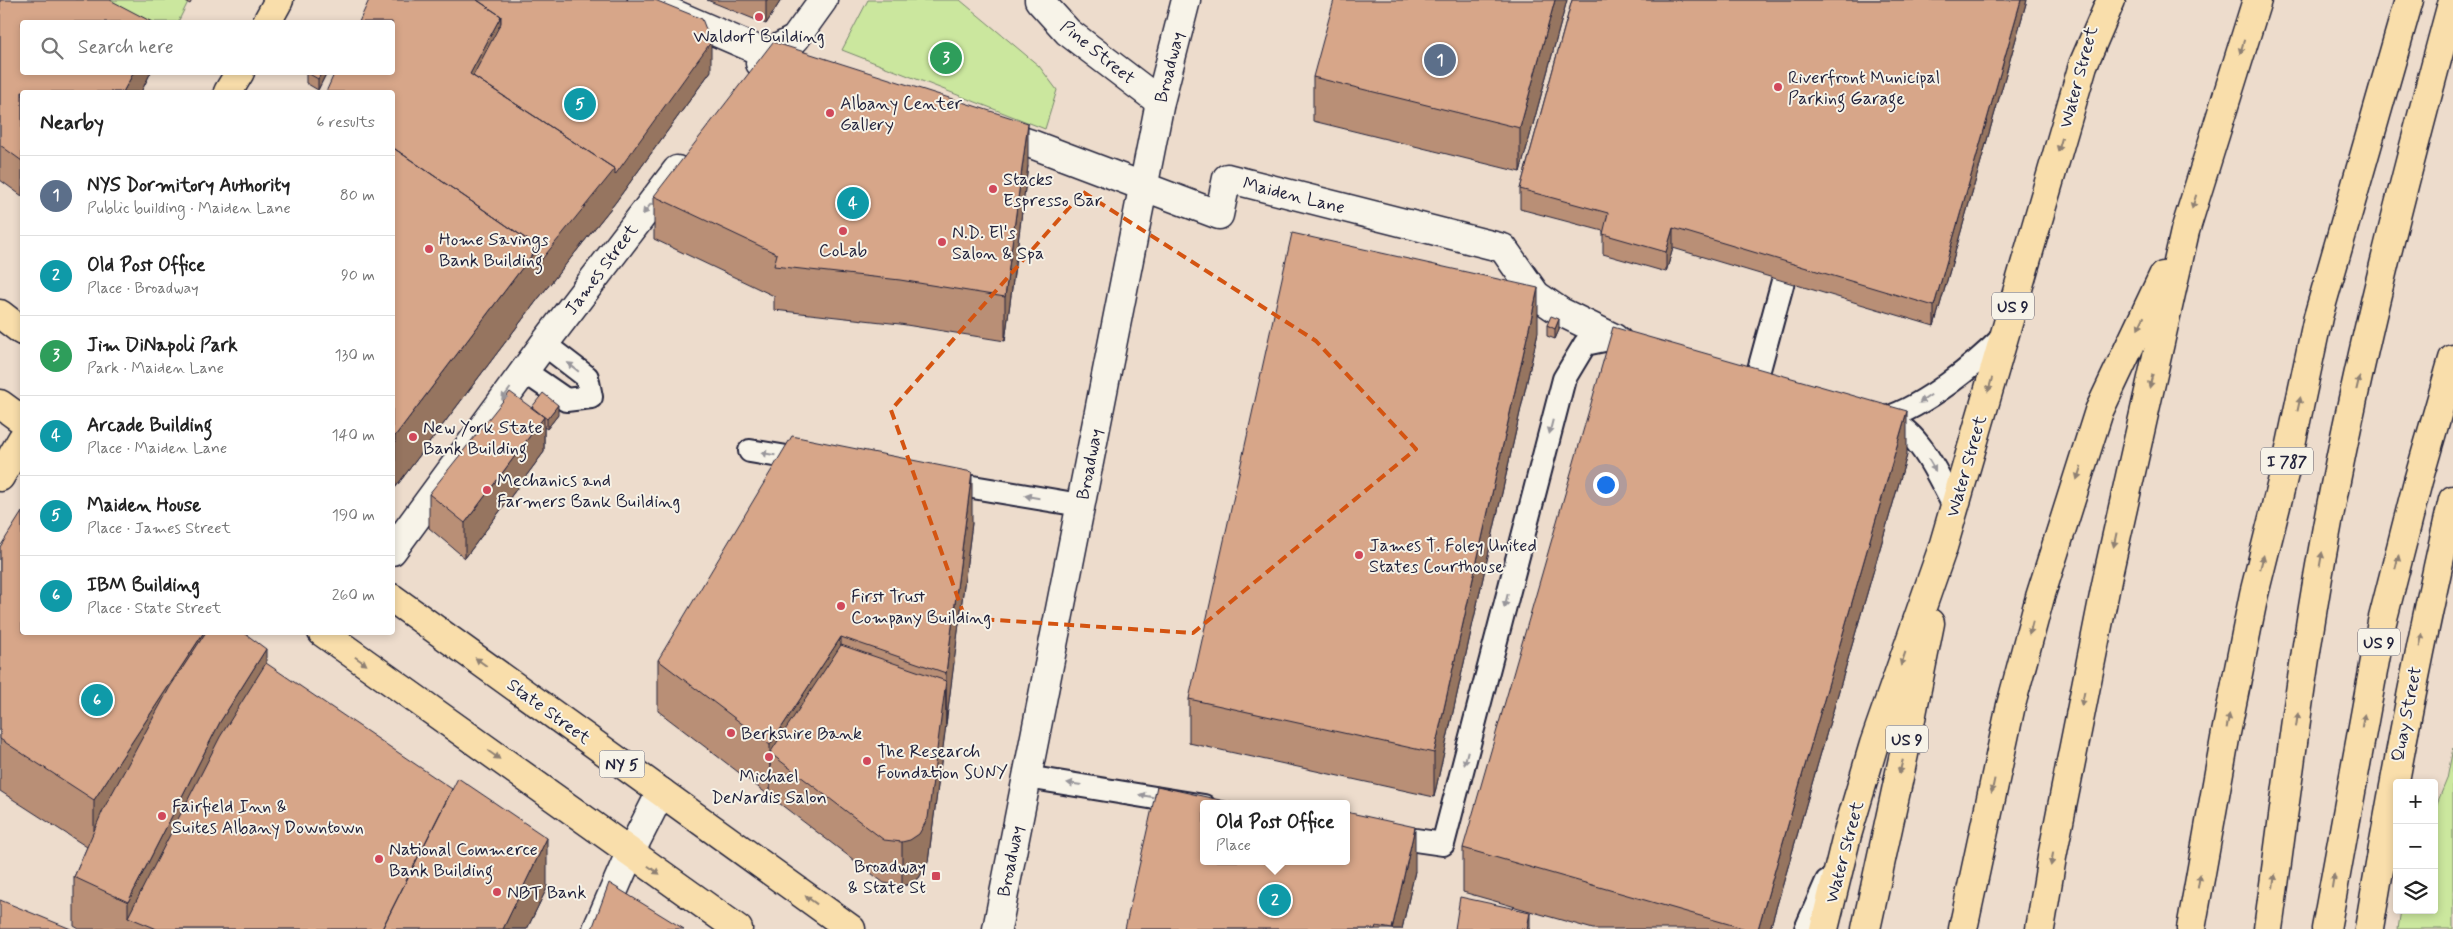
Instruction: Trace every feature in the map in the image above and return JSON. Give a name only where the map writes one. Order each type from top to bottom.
[{"type":"main road","points":[[268,20],[279,0]]},
{"type":"main road","name":"US 9","points":[[2083,65],[2111,0]]},
{"type":"main road","points":[[2040,929],[2061,809],[2109,570],[2185,232],[2257,0]]},
{"type":"main road","name":"I 787","points":[[2191,929],[2226,733],[2254,594],[2318,318],[2410,0]]},
{"type":"main road","points":[[2268,929],[2313,608],[2327,527],[2369,333],[2452,0]]},
{"type":"main road","name":"Water Street","points":[[1824,929],[1847,834],[1874,744],[1943,547],[2083,65]]},
{"type":"main road","points":[[229,90],[238,75]]},
{"type":"main road","points":[[1963,929],[2011,705],[2040,597],[2096,420],[2185,232]]},
{"type":"main road","points":[[0,314],[20,329]]},
{"type":"main road","name":"US 9","points":[[2326,929],[2382,622],[2418,481],[2453,359]]},
{"type":"main road","points":[[0,404],[20,419]]},
{"type":"main road","points":[[0,476],[20,442]]},
{"type":"main road","name":"Quay Street","points":[[2369,929],[2400,742],[2453,500]]},
{"type":"main road","name":"US 9","points":[[1866,929],[1919,680],[1943,547]]},
{"type":"main road","name":"State Street","points":[[395,600],[851,929]]},
{"type":"main road","points":[[329,635],[738,929]]},
{"type":"street","points":[[642,0],[766,54],[819,73]]},
{"type":"street","points":[[742,86],[766,54],[795,39],[823,0]]},
{"type":"street","name":"Pine Street","points":[[1038,0],[1068,32],[1160,102]]},
{"type":"street","name":"Broadway","points":[[997,929],[1160,102],[1186,0]]},
{"type":"street","name":"Water Street","points":[[2083,65],[2098,0]]},
{"type":"street","name":"Maiden Lane","points":[[964,122],[1034,145],[1219,214],[1227,178],[1503,248],[1536,295],[1561,312],[1614,338]]},
{"type":"street","name":"James Street","points":[[395,547],[544,344],[694,148]]},
{"type":"street","points":[[597,929],[630,853],[661,792]]},
{"type":"lane","points":[[1748,409],[1783,281]]},
{"type":"lane","points":[[1886,418],[1906,412],[1984,356],[2004,336]]},
{"type":"lane","points":[[1350,831],[1443,844],[1564,379],[1585,344],[1614,338],[1641,346]]},
{"type":"lane","points":[[524,371],[566,400],[591,397],[587,377],[544,344]]},
{"type":"lane","points":[[1858,410],[1886,418],[1912,437],[1930,460],[1954,506]]},
{"type":"lane","points":[[750,451],[828,464]]},
{"type":"lane","points":[[926,479],[1080,505]]},
{"type":"lane","points":[[1027,777],[1200,805]]},
{"type":"lane","points":[[1806,929],[1847,834]]},
{"type":"highlighted area","points":[[1083,192],[1316,341],[1416,449],[1193,633],[965,618],[891,410]]},
{"type":"green space","points":[[75,0],[189,0],[179,20],[111,20]]},
{"type":"green space","points":[[868,0],[960,0],[1039,66],[1057,90],[1045,129],[842,50]]},
{"type":"green space","points":[[2453,748],[2453,929],[2398,929],[2400,914],[2438,914],[2438,801],[2447,779]]},
{"type":"building","points":[[0,0],[110,0],[148,20],[20,20],[20,75],[132,75],[124,90],[20,90],[20,160],[0,145]]},
{"type":"building","points":[[369,0],[477,0],[501,16],[470,74],[615,169],[538,264],[538,247],[395,149],[395,90],[327,90],[334,75],[395,75],[395,20],[360,20]]},
{"type":"building","points":[[477,0],[655,0],[702,19],[711,42],[615,175],[615,169],[473,76],[501,23],[501,16]]},
{"type":"building","points":[[1334,0],[1555,0],[1520,128],[1313,77]]},
{"type":"building","name":"Riverfront Municipal Parking Garage","points":[[1572,0],[2021,0],[1934,306],[1673,228],[1666,252],[1603,234],[1608,213],[1520,189]]},
{"type":"building","points":[[773,42],[1028,123],[1005,297],[900,280],[774,266],[777,254],[654,196]]},
{"type":"building","points":[[311,75],[320,75],[318,79]]},
{"type":"building","points":[[395,149],[538,247],[395,436]]},
{"type":"building","name":"James T. Foley United States Courthouse","points":[[1292,233],[1538,288],[1434,753],[1189,699]]},
{"type":"building","points":[[1551,316],[1559,319],[1555,329],[1547,325]]},
{"type":"building","points":[[1613,327],[1907,411],[1758,929],[1746,929],[1463,848]]},
{"type":"building","points":[[510,392],[544,417],[465,523],[429,494]]},
{"type":"building","points":[[543,393],[558,405],[547,419],[532,407]]},
{"type":"building","name":"First Trust Company Building","points":[[792,436],[972,472],[946,673],[841,637],[770,745],[658,660]]},
{"type":"building","points":[[20,515],[20,635],[202,635],[94,800],[0,739],[0,547]]},
{"type":"building","points":[[204,635],[247,635],[266,649],[220,722],[128,902],[74,877],[103,810],[170,687]]},
{"type":"building","name":"The Research Foundation SUNY","points":[[841,645],[946,681],[928,818],[919,834],[910,840],[902,842],[884,840],[770,753]]},
{"type":"building","points":[[266,663],[452,789],[382,929],[157,929],[128,917],[220,737]]},
{"type":"building","points":[[458,778],[547,838],[503,929],[382,929]]},
{"type":"building","points":[[1157,786],[1220,800],[1200,800],[1200,865],[1350,865],[1350,813],[1415,827],[1392,929],[1376,926],[1375,929],[1125,929]]},
{"type":"building","points":[[609,883],[684,929],[592,929]]},
{"type":"building","points":[[1460,897],[1530,912],[1527,929],[1455,929]]},
{"type":"building","points":[[0,900],[71,929],[0,929]]},
{"type":"place","name":"Waldorf Building","points":[[759,17]]},
{"type":"place","name":"Jim DiNapoli Park","points":[[946,58]]},
{"type":"place","name":"NYS Dormitory Authority","points":[[1440,60]]},
{"type":"place","name":"Riverfront Municipal Parking Garage","points":[[1778,87]]},
{"type":"place","name":"Maiden House","points":[[580,104]]},
{"type":"place","name":"Albany Center Gallery","points":[[830,113]]},
{"type":"place","name":"Stacks Espresso Bar","points":[[993,189]]},
{"type":"place","name":"Arcade Building","points":[[853,203]]},
{"type":"place","name":"CoLab","points":[[843,231]]},
{"type":"place","name":"N.D. El's Salon & Spa","points":[[942,242]]},
{"type":"place","name":"Home Savings Bank Building","points":[[429,249]]},
{"type":"place","name":"New York State Bank Building","points":[[413,437]]},
{"type":"place","name":"Mechanics and Farmers Bank Building","points":[[487,490]]},
{"type":"place","name":"James T. Foley United States Courthouse","points":[[1359,555]]},
{"type":"place","name":"First Trust Company Building","points":[[841,606]]},
{"type":"place","name":"IBM Building","points":[[97,700]]},
{"type":"place","name":"Berkshire Bank","points":[[731,733]]},
{"type":"place","name":"Michael DeNardis Salon","points":[[769,757]]},
{"type":"place","name":"The Research Foundation SUNY","points":[[867,761]]},
{"type":"place","name":"Fairfield Inn & Suites Albany Downtown","points":[[162,816]]},
{"type":"place","name":"National Commerce Bank Building","points":[[379,859]]},
{"type":"place","name":"Broadway & State St","points":[[936,876]]},
{"type":"place","name":"NBT Bank","points":[[497,892]]},
{"type":"place","name":"Old Post Office","points":[[1275,900]]}]
